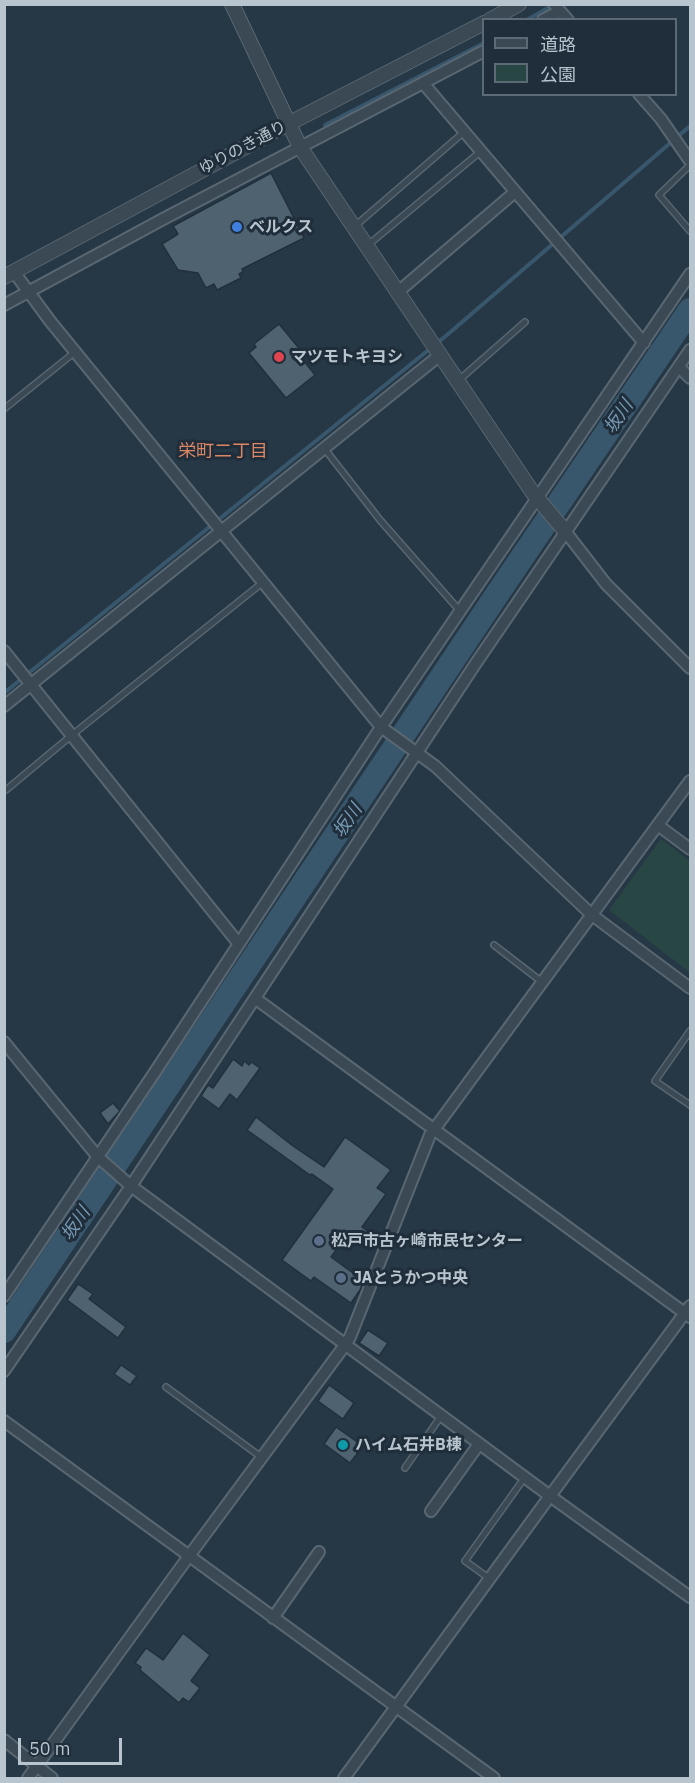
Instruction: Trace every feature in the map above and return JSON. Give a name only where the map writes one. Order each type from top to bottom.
[{"type":"street","points":[[232,4],[300,147],[533,493],[606,584],[690,668]]},
{"type":"street","points":[[502,8],[519,4]]},
{"type":"street","points":[[546,18],[560,7]]},
{"type":"street","name":"ゆりのき通り","points":[[9,274],[288,124],[482,24]]},
{"type":"street","points":[[4,305],[482,52]]},
{"type":"street","points":[[423,83],[644,343]]},
{"type":"street","points":[[641,96],[661,119],[690,163]]},
{"type":"street","points":[[398,292],[515,192]]},
{"type":"street","points":[[9,274],[28,292],[381,727],[443,774],[592,915],[690,988]]},
{"type":"street","points":[[4,1296],[100,1159],[381,727],[540,500],[690,274]]},
{"type":"street","points":[[4,705],[27,679],[217,527],[324,448],[436,349]]},
{"type":"street","points":[[4,1371],[256,999],[564,529],[690,350]]},
{"type":"street","points":[[679,367],[690,378]]},
{"type":"street","points":[[4,651],[239,944]]},
{"type":"street","points":[[28,1779],[345,1345],[430,1135],[690,781]]},
{"type":"street","points":[[659,826],[690,849]]},
{"type":"street","points":[[256,999],[689,1312],[550,1496],[344,1779]]},
{"type":"street","points":[[4,1042],[100,1159],[129,1184],[690,1598]]},
{"type":"street","points":[[4,1421],[494,1779]]},
{"type":"street","points":[[431,1511],[479,1444]]},
{"type":"street","points":[[273,1618],[319,1552]]},
{"type":"street","points":[[4,1740],[52,1779]]},
{"type":"lane","points":[[354,227],[464,132]]},
{"type":"lane","points":[[367,246],[480,152]]},
{"type":"lane","points":[[690,163],[659,195],[690,231]]},
{"type":"lane","points":[[458,381],[525,322]]},
{"type":"lane","points":[[4,409],[75,352]]},
{"type":"lane","points":[[324,448],[399,543],[461,612]]},
{"type":"lane","points":[[6,790],[262,583]]},
{"type":"lane","points":[[494,945],[542,982]]},
{"type":"lane","points":[[690,1031],[655,1081],[690,1105]]},
{"type":"lane","points":[[166,1387],[261,1457]]},
{"type":"lane","points":[[405,1468],[441,1416]]},
{"type":"lane","points":[[490,1579],[465,1561],[525,1477]]},
{"type":"green space","points":[[661,839],[690,861],[689,972],[609,910]]},
{"type":"building","points":[[271,173],[304,238],[242,269],[243,272],[239,274],[241,278],[217,290],[214,284],[206,288],[198,273],[178,270],[162,244],[178,234],[173,226]]},
{"type":"building","points":[[279,324],[303,353],[300,356],[315,375],[286,398],[249,353],[256,347],[254,344]]},
{"type":"building","points":[[233,1059],[242,1066],[244,1061],[249,1065],[251,1062],[260,1068],[237,1100],[230,1094],[219,1109],[201,1096],[208,1085],[213,1088]]},
{"type":"building","points":[[113,1103],[120,1111],[108,1124],[100,1113]]},
{"type":"building","points":[[256,1117],[324,1167],[345,1137],[391,1170],[377,1188],[386,1194],[362,1227],[375,1236],[373,1239],[377,1242],[371,1250],[366,1249],[347,1235],[331,1257],[364,1281],[351,1303],[314,1277],[311,1281],[282,1260],[333,1189],[247,1130]]},
{"type":"building","points":[[78,1284],[93,1294],[89,1299],[126,1327],[118,1338],[67,1300]]},
{"type":"building","points":[[368,1330],[388,1343],[379,1356],[359,1343]]},
{"type":"building","points":[[121,1365],[137,1376],[130,1385],[114,1374]]},
{"type":"building","name":"ハイム石井B棟","points":[[329,1385],[354,1403],[343,1419],[318,1401]]},
{"type":"building","name":"ハイム石井B棟","points":[[336,1427],[363,1446],[350,1463],[324,1444]]},
{"type":"building","points":[[183,1633],[210,1655],[191,1681],[200,1688],[189,1702],[183,1698],[179,1703],[140,1670],[141,1667],[135,1663],[146,1648],[163,1660]]},
{"type":"waterway","points":[[530,18],[553,5]]},
{"type":"waterway","points":[[325,125],[482,44]]},
{"type":"waterway","points":[[4,693],[447,335],[690,126]]},
{"type":"waterway","name":"坂川","points":[[4,1331],[690,310]]},
{"type":"place","name":"ベルクス","points":[[237,227]]},
{"type":"place","name":"マツモトキヨシ","points":[[279,357]]},
{"type":"place","name":"松戸市古ヶ崎市民センター","points":[[319,1241]]},
{"type":"place","name":"JAとうかつ中央","points":[[341,1278]]},
{"type":"place","name":"ハイム石井B棟","points":[[343,1445]]},
{"type":"district","name":"栄町二丁目","points":[[223,452]]}]
